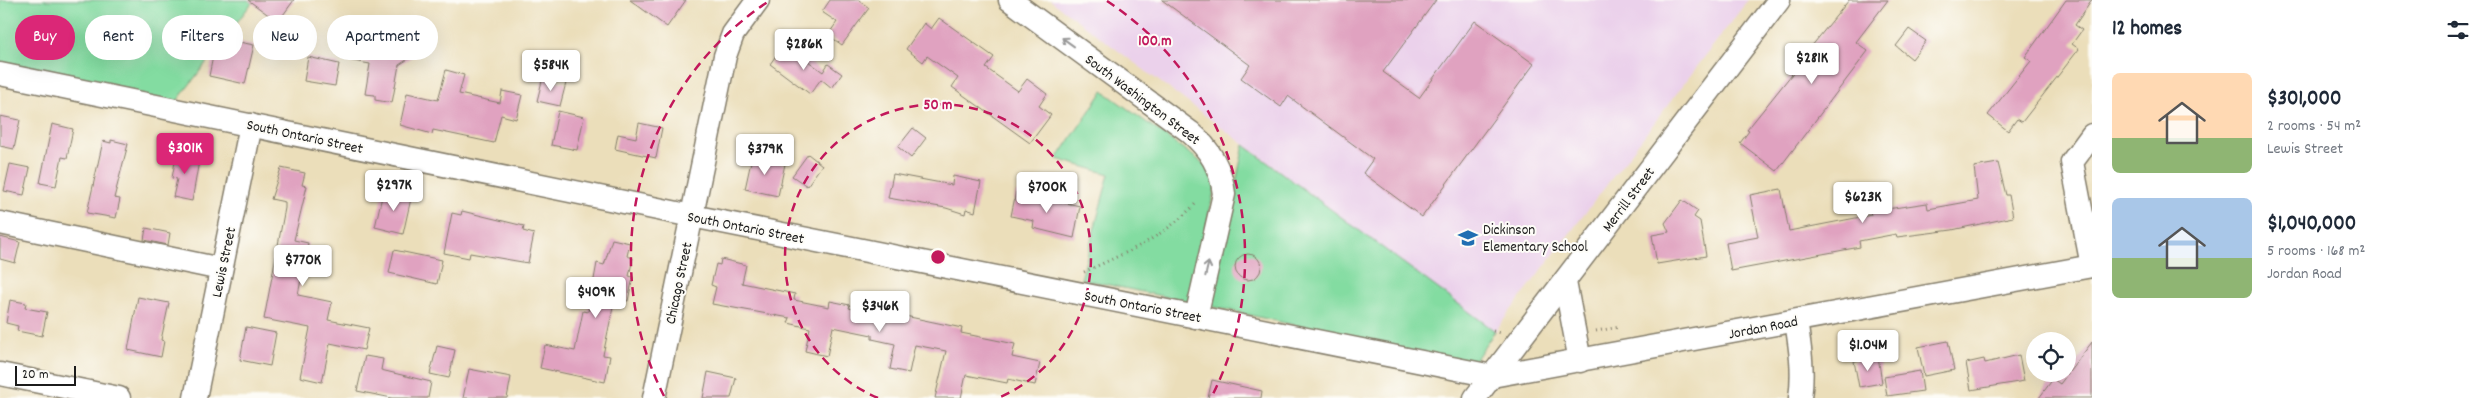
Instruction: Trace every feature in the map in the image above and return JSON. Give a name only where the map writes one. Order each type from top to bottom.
[{"type":"street","name":"Chicago Street","points":[[654,398],[724,56],[733,34],[758,0]]},
{"type":"street","name":"South Washington Street","points":[[1010,0],[1190,132],[1204,144],[1214,159],[1222,176],[1224,194],[1196,317]]},
{"type":"street","name":"Merrill Street","points":[[1475,398],[1779,0]]},
{"type":"street","name":"South Ontario Street","points":[[0,74],[692,216],[1492,376]]},
{"type":"street","name":"Lewis Street","points":[[195,398],[251,125]]},
{"type":"street","points":[[2092,135],[2072,162],[2092,266]]},
{"type":"street","points":[[0,223],[221,269]]},
{"type":"street","name":"Jordan Road","points":[[1492,376],[2092,266]]},
{"type":"street","points":[[1565,282],[1580,361]]},
{"type":"street","points":[[1796,321],[1802,354],[1800,398]]},
{"type":"street","points":[[0,374],[119,398]]},
{"type":"path","points":[[1083,272],[1156,238],[1185,215],[1197,202]]},
{"type":"shaded area","name":"Dickinson Elementary School","points":[[1050,0],[1748,0],[1495,331]]},
{"type":"green space","points":[[0,0],[254,0],[243,15],[162,15],[162,60],[208,60],[171,109],[0,74]]},
{"type":"green space","points":[[1103,91],[1218,174],[1189,302],[1081,279],[1109,174],[1057,159]]},
{"type":"green space","points":[[1244,145],[1495,331],[1472,365],[1209,306]]},
{"type":"building","points":[[248,0],[294,0],[283,15],[268,15]]},
{"type":"building","points":[[630,0],[686,0],[667,27]]},
{"type":"building","points":[[830,0],[859,0],[869,8],[842,45],[828,35],[837,22],[822,12]]},
{"type":"building","points":[[1162,0],[1436,0],[1383,72],[1419,98],[1475,21],[1534,64],[1422,217],[1363,173],[1373,159],[1288,96],[1281,107],[1241,78],[1250,65]]},
{"type":"building","points":[[1849,0],[1888,0],[1856,42],[1868,51],[1777,171],[1740,143],[1749,131],[1747,130],[1800,64],[1798,63]]},
{"type":"building","points":[[2066,0],[2092,0],[2075,25],[2082,30],[2072,44],[2079,49],[2022,122],[2017,119],[2008,131],[1988,115],[2031,61],[2025,57]]},
{"type":"building","points":[[939,18],[994,57],[986,68],[1018,91],[1027,79],[1047,94],[1039,106],[1051,115],[1030,143],[952,87],[958,78],[927,56],[923,62],[906,49],[924,23],[931,29]]},
{"type":"building","points":[[1909,29],[1926,41],[1912,59],[1896,46]]},
{"type":"building","points":[[243,43],[253,45],[245,84],[209,76],[212,60],[243,60]]},
{"type":"building","points":[[789,47],[823,72],[828,64],[842,74],[832,88],[821,79],[810,94],[770,64],[780,50],[785,54]]},
{"type":"building","points":[[317,59],[339,64],[335,86],[304,81],[308,60]]},
{"type":"building","points":[[348,60],[407,60],[399,65],[392,103],[375,100],[375,95],[365,94],[370,64]]},
{"type":"building","points":[[446,70],[464,75],[459,94],[500,103],[502,91],[522,95],[516,119],[501,115],[494,143],[433,130],[432,134],[400,125],[407,93],[438,100]]},
{"type":"building","points":[[543,77],[566,83],[560,106],[537,101]]},
{"type":"building","points":[[558,111],[584,117],[577,150],[551,145]]},
{"type":"building","points":[[0,116],[20,120],[14,149],[0,146]]},
{"type":"building","points":[[639,123],[662,128],[656,158],[615,149],[618,134],[636,138]]},
{"type":"building","points":[[52,124],[73,129],[67,158],[62,157],[56,186],[40,183]]},
{"type":"building","points":[[913,128],[926,138],[911,158],[898,147]]},
{"type":"building","points":[[111,140],[128,144],[114,198],[120,199],[116,218],[87,213],[103,141],[111,143]]},
{"type":"building","points":[[177,151],[200,155],[192,201],[173,197],[177,179],[172,178]]},
{"type":"building","points":[[808,154],[822,165],[807,186],[792,176]]},
{"type":"building","points":[[752,157],[785,164],[778,196],[745,189]]},
{"type":"building","points":[[1998,163],[2006,195],[2009,195],[2013,217],[1952,230],[1897,237],[1896,234],[1859,241],[1860,247],[1731,271],[1726,243],[1758,237],[1750,195],[1781,189],[1789,231],[1871,215],[1870,212],[1887,209],[1927,203],[1928,209],[1978,200],[1974,167]]},
{"type":"building","points":[[10,164],[30,168],[24,195],[4,191]]},
{"type":"building","points":[[281,168],[305,173],[302,185],[307,186],[294,240],[308,243],[298,295],[332,302],[328,320],[369,328],[364,350],[330,343],[322,382],[300,377],[310,328],[264,319],[285,208],[285,202],[271,199]]},
{"type":"building","points":[[893,174],[952,185],[953,176],[981,182],[975,212],[966,209],[965,214],[946,208],[888,198]]},
{"type":"building","points":[[397,190],[412,194],[403,234],[375,227],[383,192],[395,195]]},
{"type":"building","points":[[1016,192],[1080,206],[1074,238],[1033,228],[1034,221],[1011,216]]},
{"type":"building","points":[[1682,200],[1698,211],[1694,217],[1700,221],[1706,256],[1657,264],[1652,235],[1669,232],[1665,223]]},
{"type":"building","points":[[462,211],[524,226],[523,231],[534,234],[528,263],[470,253],[469,258],[444,253],[452,213],[461,215]]},
{"type":"building","points":[[146,228],[170,233],[168,245],[144,240]]},
{"type":"building","points":[[0,237],[20,242],[15,263],[0,259]]},
{"type":"building","points":[[612,239],[630,243],[627,256],[633,258],[629,276],[633,277],[628,301],[615,298],[603,355],[610,356],[605,382],[540,368],[545,345],[575,351],[583,311],[588,312],[597,263],[604,265]]},
{"type":"building","points":[[394,250],[442,260],[437,284],[389,273]]},
{"type":"building","points":[[1248,254],[1257,258],[1261,267],[1257,276],[1248,280],[1239,276],[1235,267],[1239,258]]},
{"type":"building","points":[[721,259],[746,265],[742,283],[795,294],[794,300],[829,307],[830,301],[850,305],[849,308],[885,315],[886,312],[962,328],[961,333],[1015,344],[1012,357],[1040,363],[1035,385],[1008,379],[1007,383],[966,375],[961,398],[935,398],[946,351],[915,345],[909,373],[890,369],[895,344],[872,339],[872,335],[833,327],[827,356],[805,351],[810,328],[788,323],[790,318],[712,304],[716,287],[711,285],[716,264],[720,265]]},
{"type":"building","points":[[138,297],[169,303],[161,340],[164,341],[161,357],[128,350]]},
{"type":"building","points":[[10,300],[26,303],[25,308],[47,312],[42,336],[17,331],[18,326],[6,323]]},
{"type":"building","points":[[246,327],[276,333],[270,366],[240,360]]},
{"type":"building","points":[[1948,341],[1954,370],[1924,376],[1918,347]]},
{"type":"building","points":[[2092,342],[2092,398],[2039,398],[2051,382],[2060,384],[2062,382],[2076,382],[2076,363]]},
{"type":"building","points":[[437,346],[455,350],[449,378],[430,374]]},
{"type":"building","points":[[2019,355],[2024,381],[1971,390],[1966,363],[1984,359],[1985,363]]},
{"type":"building","points":[[365,356],[383,359],[381,370],[431,382],[428,398],[392,398],[357,391]]},
{"type":"building","points":[[1878,356],[1882,383],[1859,387],[1854,361]]},
{"type":"building","points":[[469,369],[511,377],[507,398],[463,398]]},
{"type":"building","points":[[1920,371],[1923,391],[1887,396],[1884,377]]},
{"type":"building","points":[[708,372],[736,378],[731,398],[703,398]]},
{"type":"building","points":[[1212,380],[1262,391],[1261,398],[1208,398]]},
{"type":"place","name":"Dickinson Elementary School","points":[[1468,238]]}]
